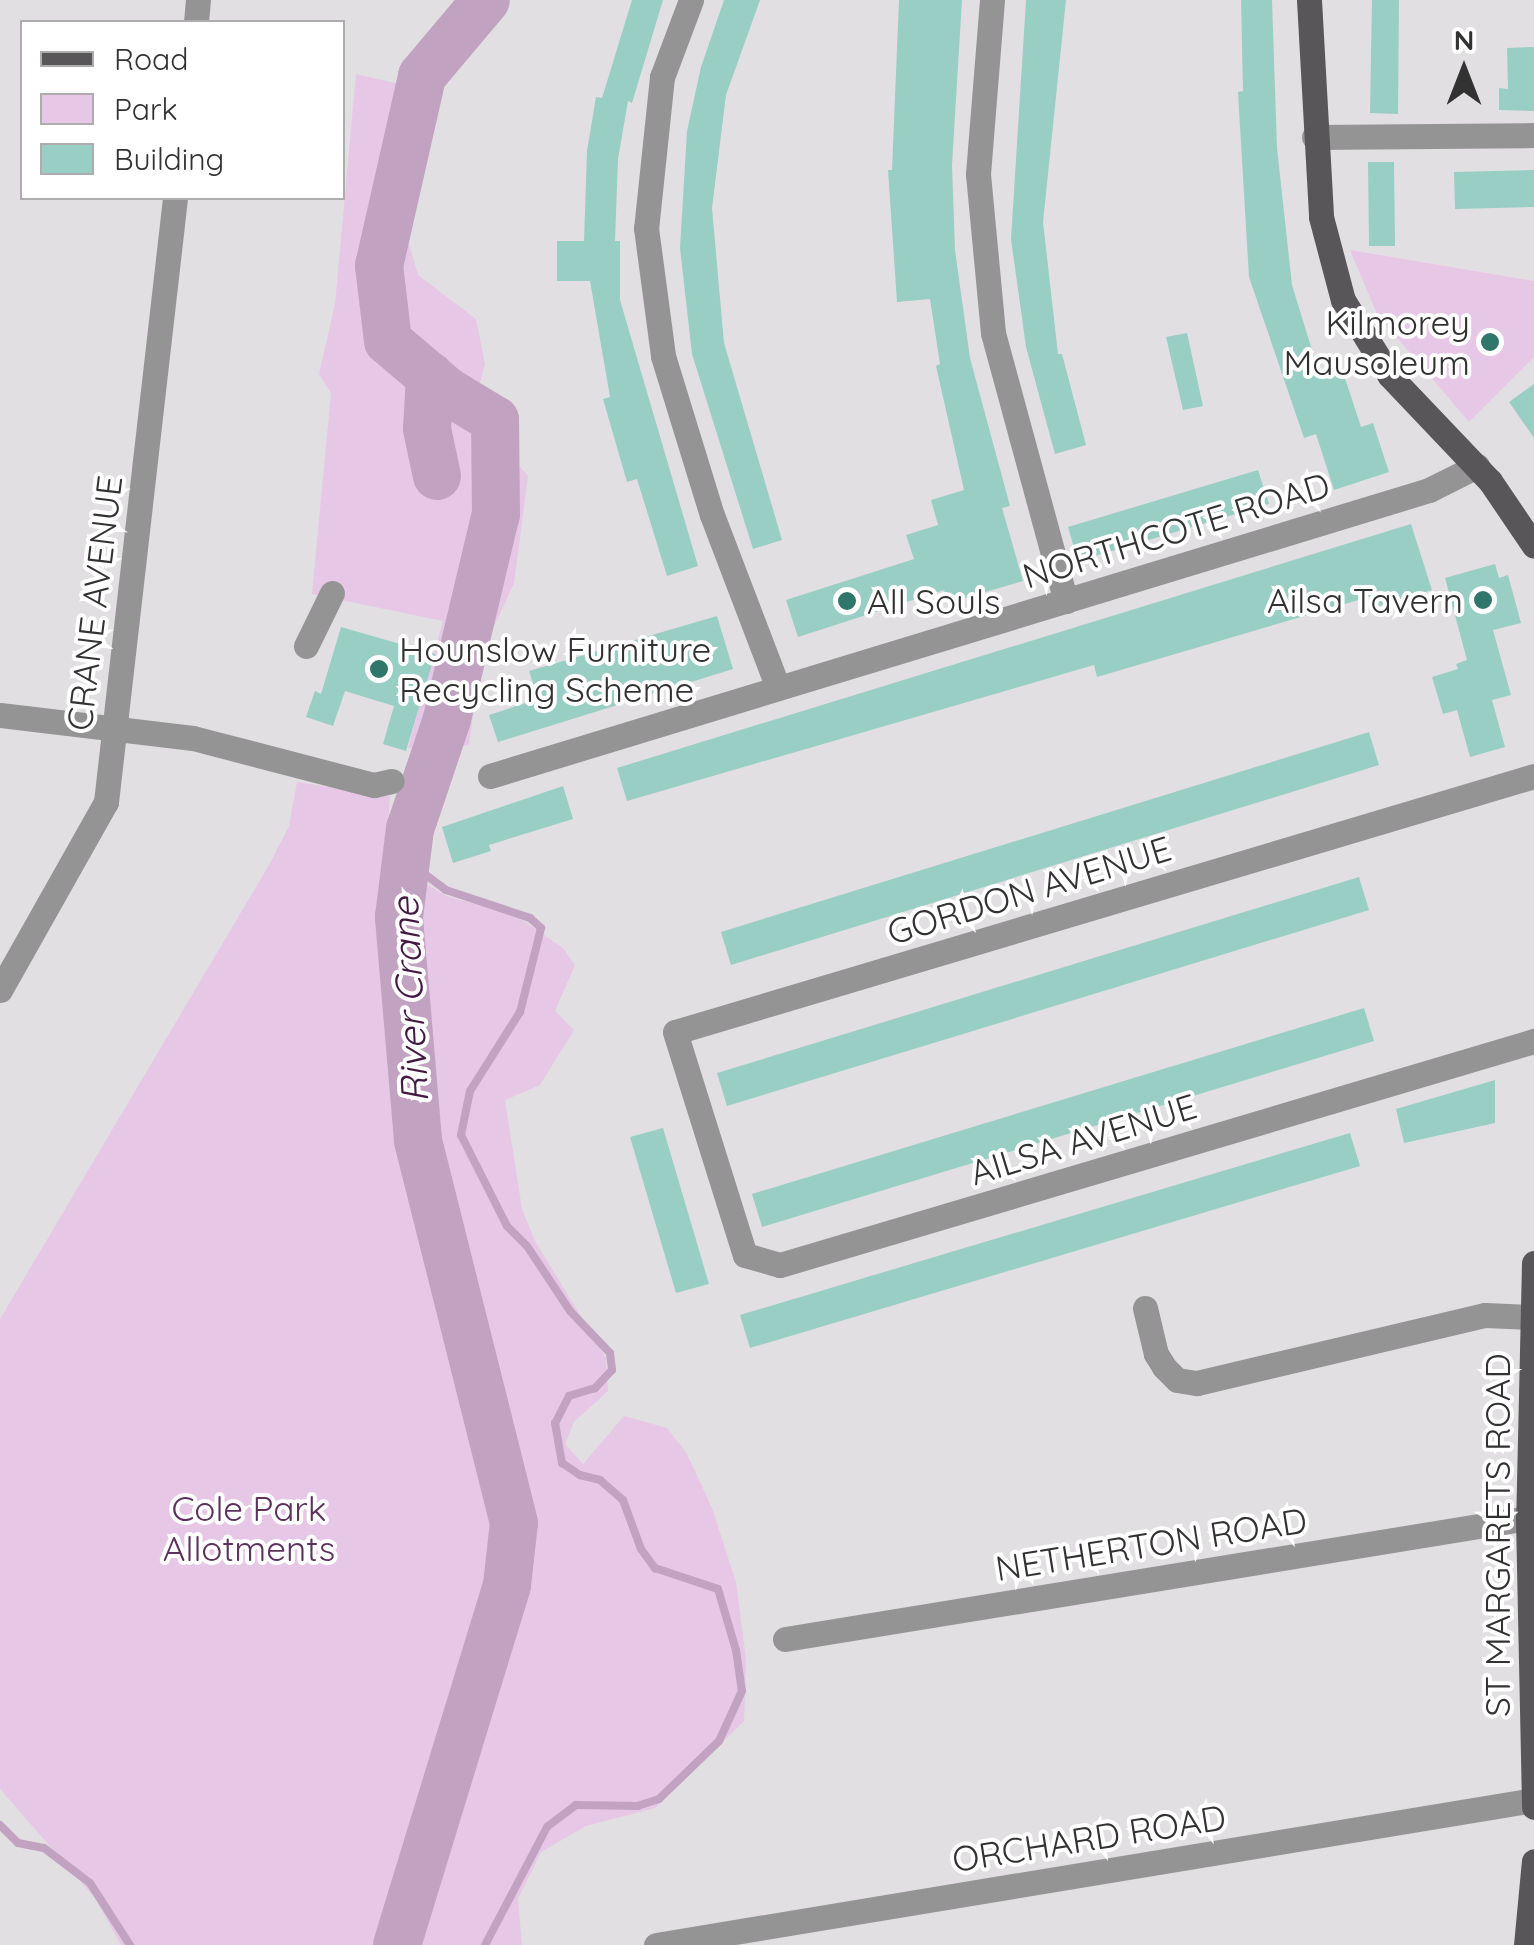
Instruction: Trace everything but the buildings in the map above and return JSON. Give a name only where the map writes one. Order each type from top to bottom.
[{"type":"main road","points":[[1309,0],[1321,217],[1343,300],[1390,376],[1417,409],[1477,466],[1534,546]]},
{"type":"main road","name":"ST MARGARETS ROAD","points":[[1534,1263],[1528,1518],[1534,1803]]},
{"type":"main road","points":[[1526,1945],[1534,1861]]},
{"type":"street","points":[[692,0],[662,77],[646,228],[664,356],[712,515],[778,688]]},
{"type":"street","points":[[992,0],[978,174],[994,332],[1066,601]]},
{"type":"street","points":[[1314,137],[1534,135]]},
{"type":"street","name":"CRANE AVENUE","points":[[0,990],[100,819],[115,728],[175,200]]},
{"type":"street","name":"NORTHCOTE ROAD","points":[[490,776],[1429,490],[1477,466]]},
{"type":"street","points":[[306,646],[332,593]]},
{"type":"street","points":[[0,715],[193,738],[374,786],[392,781]]},
{"type":"street","name":"GORDON AVENUE","points":[[715,1162],[676,1032],[1534,776]]},
{"type":"street","name":"AILSA AVENUE","points":[[715,1162],[745,1255],[780,1265],[1534,1041]]},
{"type":"street","points":[[1145,1308],[1156,1354],[1164,1367],[1177,1380],[1197,1383],[1484,1316],[1531,1317]]},
{"type":"street","name":"NETHERTON ROAD","points":[[785,1638],[1528,1518]]},
{"type":"street","name":"ORCHARD ROAD","points":[[656,1945],[1534,1803]]},
{"type":"green space","points":[[356,74],[412,87],[409,244],[418,275],[476,319],[485,364],[475,402],[501,445],[528,476],[514,583],[481,655],[469,745],[408,748],[443,621],[312,594],[331,393],[319,374],[335,304]]},
{"type":"green space","name":"Kilmorey Mausoleum","points":[[1350,250],[1534,281],[1534,357],[1469,422],[1377,314]]},
{"type":"green space","name":"Cole Park Allotments","points":[[297,782],[390,796],[382,917],[391,1074],[410,1183],[456,1327],[500,1510],[495,1583],[380,1945],[121,1945],[95,1898],[0,1789],[0,1319],[269,865],[289,826]]},
{"type":"green space","points":[[418,879],[446,896],[515,915],[563,948],[575,965],[555,1011],[574,1030],[540,1085],[505,1100],[522,1209],[535,1241],[606,1358],[608,1391],[574,1422],[565,1444],[583,1464],[624,1416],[667,1428],[686,1452],[712,1508],[736,1582],[746,1659],[744,1721],[655,1808],[586,1826],[541,1852],[518,1899],[522,1945],[402,1945],[431,1880],[506,1643],[521,1562],[536,1533],[434,1140],[415,920]]},
{"type":"waterway","name":"River Crane","points":[[397,1945],[507,1585],[514,1523],[418,1140],[399,917],[410,829],[447,719],[496,514],[495,420],[447,391],[388,341],[379,266],[422,76],[486,0]]},
{"type":"waterway","points":[[430,376],[427,429],[437,476]]},
{"type":"waterway","points":[[406,860],[446,890],[530,918],[541,928],[520,1012],[470,1091],[461,1135],[507,1226],[527,1246],[570,1311],[610,1353],[612,1370],[595,1388],[569,1396],[555,1423],[562,1463],[580,1475],[600,1480],[623,1500],[641,1549],[655,1568],[718,1589],[736,1650],[742,1691],[719,1741],[659,1799],[638,1806],[576,1805],[547,1827],[485,1945]]},
{"type":"waterway","points":[[0,1825],[18,1843],[44,1848],[90,1883],[130,1945]]},
{"type":"place","name":"Kilmorey Mausoleum","points":[[1490,342]]},
{"type":"place","name":"Ailsa Tavern","points":[[1483,600]]},
{"type":"place","name":"All Souls","points":[[847,601]]},
{"type":"place","name":"Hounslow Furniture Recycling Scheme","points":[[379,669]]}]
